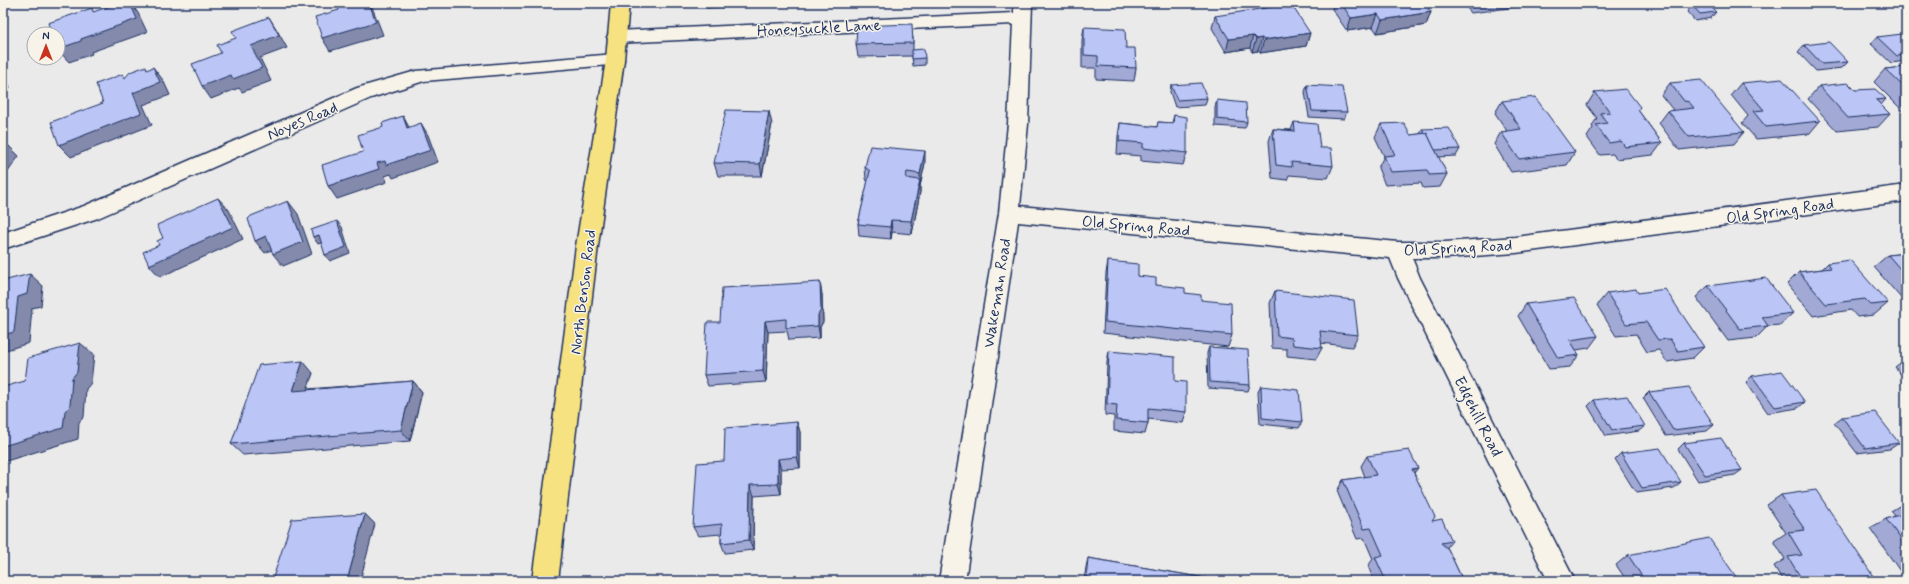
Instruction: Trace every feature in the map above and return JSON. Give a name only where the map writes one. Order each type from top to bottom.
[{"type":"main road","name":"North Benson Road","points":[[545,581],[587,246],[615,60],[620,3]]},
{"type":"street","name":"Honeysuckle Lane","points":[[616,37],[1023,11]]},
{"type":"street","name":"Wakeman Road","points":[[952,581],[1009,213],[1018,124],[1023,11]]},
{"type":"street","name":"Noyes Road","points":[[3,241],[91,212],[364,93],[423,75],[615,60]]},
{"type":"street","name":"Old Spring Road","points":[[1009,213],[1398,250],[1445,250],[1516,245],[1906,192]]},
{"type":"street","name":"Edgehill Road","points":[[1398,250],[1409,278],[1562,581]]},
{"type":"building","points":[[119,3],[130,3],[137,19],[81,39],[81,41],[66,46],[66,26],[49,26],[48,23],[92,8],[93,12]]},
{"type":"building","points":[[337,3],[369,3],[376,22],[322,38],[315,17],[339,10]]},
{"type":"building","points":[[1341,3],[1424,3],[1431,12],[1382,20],[1378,14],[1351,18]]},
{"type":"building","points":[[1707,3],[1716,12],[1700,14],[1692,5]]},
{"type":"building","points":[[1291,4],[1310,33],[1264,40],[1262,38],[1256,39],[1253,36],[1229,39],[1215,16]]},
{"type":"building","points":[[269,17],[279,35],[251,46],[262,68],[233,79],[231,75],[202,86],[192,64],[221,53],[217,45],[236,38],[232,31]]},
{"type":"building","points":[[912,24],[913,43],[856,44],[857,26]]},
{"type":"building","points":[[1084,27],[1125,29],[1126,48],[1135,48],[1136,68],[1098,66],[1098,56],[1084,55]]},
{"type":"building","points":[[1902,34],[1906,38],[1906,55],[1897,56],[1877,37]]},
{"type":"building","points":[[1829,42],[1848,62],[1822,64],[1804,45]]},
{"type":"building","points":[[924,49],[925,58],[912,59],[912,50]]},
{"type":"building","points":[[146,66],[147,70],[153,67],[160,82],[133,93],[141,113],[59,145],[51,122],[103,103],[96,84],[123,74],[125,78],[130,72]]},
{"type":"building","points":[[1906,67],[1906,89],[1885,69]]},
{"type":"building","points":[[1782,79],[1820,121],[1766,127],[1753,111],[1764,110],[1741,83]]},
{"type":"building","points":[[1701,80],[1744,132],[1689,137],[1668,111],[1694,108],[1689,102],[1684,101],[1670,83]]},
{"type":"building","points":[[1201,83],[1207,98],[1177,100],[1171,85]]},
{"type":"building","points":[[1848,83],[1855,90],[1875,89],[1886,99],[1876,100],[1890,114],[1848,118],[1819,86]]},
{"type":"building","points":[[1307,85],[1342,87],[1347,112],[1312,111]]},
{"type":"building","points":[[1626,89],[1640,107],[1638,110],[1662,143],[1625,147],[1621,141],[1609,143],[1596,125],[1607,123],[1600,113],[1610,112],[1595,92]]},
{"type":"building","points":[[1535,97],[1575,152],[1519,159],[1501,132],[1521,129],[1502,101]]},
{"type":"building","points":[[1217,100],[1246,103],[1247,122],[1217,119]]},
{"type":"building","points":[[726,110],[769,111],[760,164],[714,163]]},
{"type":"building","points":[[1174,115],[1187,117],[1187,153],[1143,148],[1143,143],[1119,141],[1120,123],[1157,127],[1158,122],[1173,123]]},
{"type":"building","points":[[403,116],[407,128],[421,123],[431,150],[386,165],[385,161],[377,163],[379,169],[328,186],[322,165],[363,152],[358,135],[383,127],[382,123]]},
{"type":"building","points":[[1294,122],[1317,124],[1320,148],[1331,148],[1333,166],[1291,162],[1292,167],[1276,165],[1273,129],[1295,131]]},
{"type":"building","points":[[1404,123],[1410,135],[1427,133],[1447,174],[1429,175],[1427,170],[1391,172],[1384,156],[1395,155],[1381,124]]},
{"type":"building","points":[[1449,128],[1460,149],[1435,150],[1427,133],[1425,134],[1422,129]]},
{"type":"building","points":[[870,146],[925,151],[920,174],[907,172],[906,178],[920,180],[911,221],[891,220],[890,227],[858,224],[870,171],[865,167]]},
{"type":"building","points":[[218,198],[233,227],[149,265],[143,252],[159,245],[157,241],[163,238],[157,225]]},
{"type":"building","points":[[288,201],[303,242],[273,254],[266,236],[255,241],[248,219],[251,216]]},
{"type":"building","points":[[337,221],[346,247],[325,255],[319,235],[313,237],[311,230]]},
{"type":"building","points":[[1906,253],[1906,276],[1888,255]]},
{"type":"building","points":[[1850,260],[1888,303],[1871,305],[1865,299],[1826,304],[1799,272],[1831,268],[1828,263]]},
{"type":"building","points":[[1108,261],[1138,264],[1138,276],[1156,278],[1156,285],[1185,288],[1185,293],[1201,295],[1201,300],[1231,303],[1232,335],[1105,322]]},
{"type":"building","points":[[30,274],[27,294],[18,297],[14,332],[3,335],[3,281]]},
{"type":"building","points":[[1766,278],[1793,313],[1762,317],[1768,326],[1740,329],[1708,286]]},
{"type":"building","points":[[820,282],[821,310],[818,315],[818,326],[786,328],[786,319],[765,321],[763,371],[704,375],[707,322],[720,322],[722,288]]},
{"type":"building","points":[[1636,289],[1638,293],[1665,289],[1704,347],[1678,351],[1670,339],[1658,340],[1646,322],[1626,324],[1607,293]]},
{"type":"building","points":[[1275,291],[1354,300],[1358,335],[1320,331],[1322,348],[1293,345],[1292,338],[1277,336]]},
{"type":"building","points":[[1574,298],[1598,336],[1570,340],[1579,355],[1558,358],[1526,304]]},
{"type":"building","points":[[80,343],[77,372],[72,378],[70,406],[65,411],[63,428],[3,446],[3,387],[25,381],[28,358]]},
{"type":"building","points":[[1209,347],[1248,350],[1250,385],[1210,382]]},
{"type":"building","points":[[1109,351],[1175,357],[1175,381],[1186,382],[1186,412],[1148,408],[1148,423],[1116,420],[1117,405],[1107,404]]},
{"type":"building","points":[[303,361],[293,391],[413,381],[401,430],[231,444],[259,365]]},
{"type":"building","points":[[1782,371],[1805,402],[1775,407],[1752,376]]},
{"type":"building","points":[[1261,386],[1299,390],[1302,422],[1262,418]]},
{"type":"building","points":[[1689,387],[1714,425],[1673,430],[1649,392]]},
{"type":"building","points":[[1627,396],[1645,426],[1612,430],[1594,400]]},
{"type":"building","points":[[1875,412],[1899,443],[1865,448],[1842,417]]},
{"type":"building","points":[[797,422],[797,457],[778,459],[778,484],[750,485],[749,540],[721,543],[722,524],[693,527],[697,463],[724,461],[725,428]]},
{"type":"building","points":[[1721,438],[1742,470],[1705,475],[1684,443]]},
{"type":"building","points":[[1660,448],[1681,482],[1642,488],[1621,453]]},
{"type":"building","points":[[1409,450],[1418,468],[1412,469],[1435,517],[1432,521],[1442,519],[1452,541],[1441,543],[1448,549],[1463,581],[1386,581],[1375,557],[1383,555],[1371,528],[1364,529],[1343,480],[1376,475],[1367,456]]},
{"type":"building","points":[[1816,490],[1873,576],[1833,581],[1803,581],[1788,557],[1802,555],[1788,532],[1805,530],[1781,495]]},
{"type":"building","points":[[1906,513],[1906,546],[1886,519]]},
{"type":"building","points":[[365,514],[347,581],[272,581],[292,519]]},
{"type":"building","points":[[1709,538],[1739,581],[1645,581],[1628,555]]},
{"type":"building","points":[[1088,558],[1223,581],[1086,581]]}]
